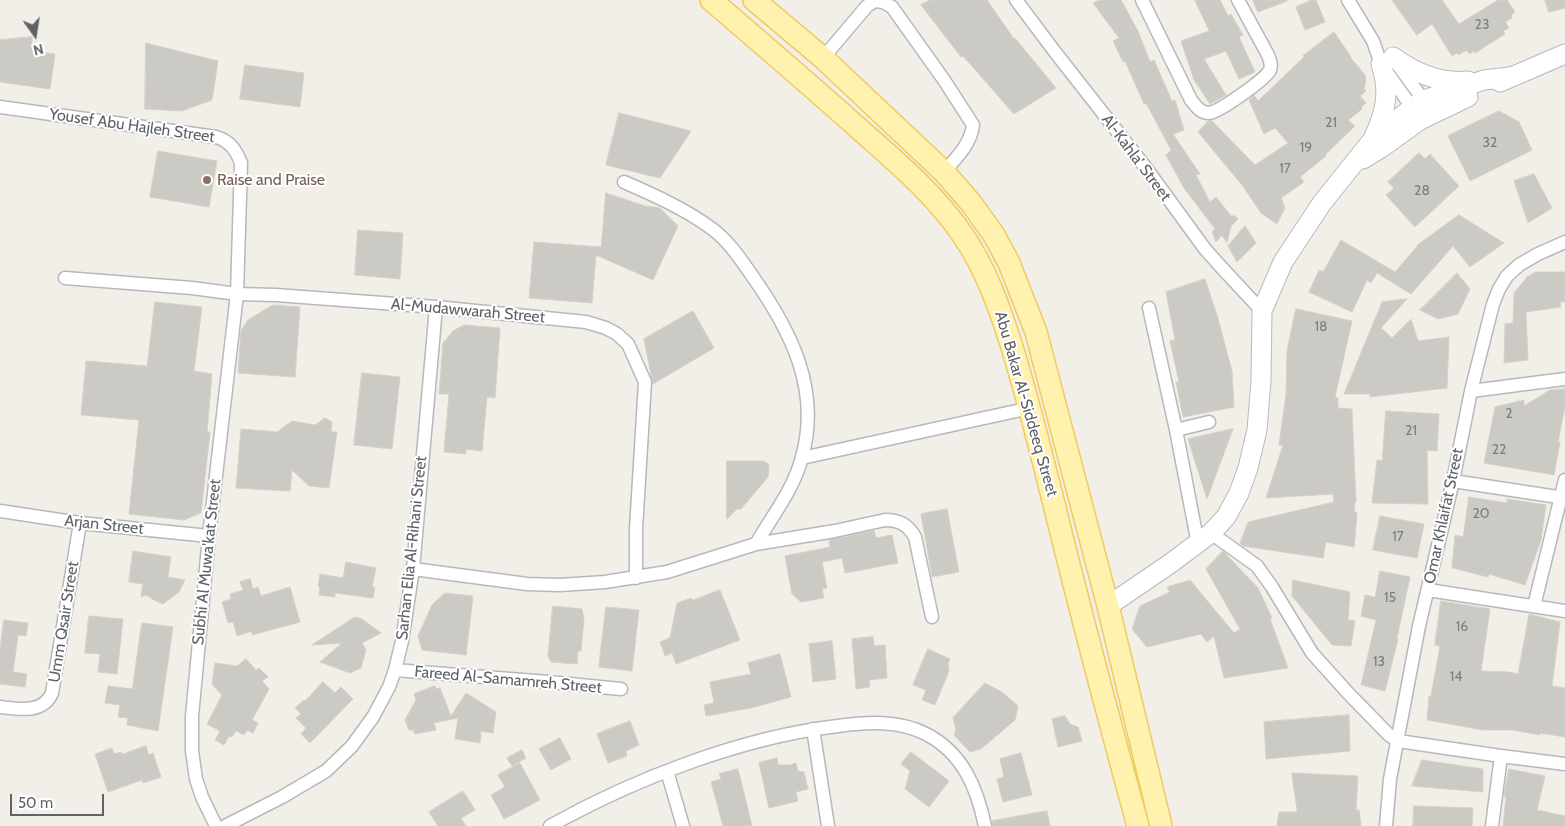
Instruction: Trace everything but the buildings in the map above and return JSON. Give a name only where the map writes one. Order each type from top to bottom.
[{"type":"main road","name":"Abu Bakar Al-Siddeeq Street","points":[[711,0],[901,166],[936,202],[962,233],[992,290],[1002,315],[1030,408],[1107,715],[1138,826]]},
{"type":"main road","name":"Abu Bakar Al-Siddeeq Street","points":[[754,0],[823,58],[944,172],[970,202],[994,235],[1009,263],[1036,332],[1108,606],[1161,826]]},
{"type":"main road","points":[[1107,715],[1115,721],[1124,720],[1131,714],[1132,709]]},
{"type":"street","name":"Al-Kahla’ Street","points":[[1016,0],[1146,168],[1205,249],[1262,311]]},
{"type":"street","points":[[1142,0],[1191,100],[1198,109],[1209,113],[1215,112],[1259,82],[1270,69],[1271,64],[1268,55],[1238,0]]},
{"type":"street","points":[[1348,0],[1373,41],[1422,110]]},
{"type":"street","points":[[823,58],[867,6],[875,1],[883,2],[892,7],[944,80],[973,125],[973,132],[968,144],[944,172]]},
{"type":"street","points":[[1353,164],[1381,148],[1422,110],[1565,54]]},
{"type":"street","points":[[1387,60],[1438,79],[1463,82],[1509,77]]},
{"type":"street","points":[[1108,606],[1172,563],[1205,538],[1226,517],[1239,493],[1253,450],[1257,430],[1261,381],[1262,311],[1292,248],[1322,203],[1374,138],[1387,97],[1387,60]]},
{"type":"street","points":[[1374,138],[1422,110],[1484,80]]},
{"type":"street","name":"Yousef Abu Hajleh Street","points":[[0,107],[216,137],[230,144],[241,163],[237,294]]},
{"type":"street","points":[[624,182],[649,193],[712,229],[730,246],[765,294],[792,341],[800,361],[806,390],[808,422],[806,442],[802,458],[788,490],[756,544]]},
{"type":"street","name":"Omar Khlaifat Street","points":[[1386,826],[1390,779],[1419,626],[1453,481],[1471,391],[1493,304],[1508,276],[1519,265],[1565,242]]},
{"type":"street","name":"Al-Mudawwarah Street","points":[[64,278],[192,288],[237,294],[276,295],[436,307],[586,322],[606,328],[617,334],[628,344],[645,382],[636,529],[636,578]]},
{"type":"street","name":"Subhi Al Muwa'kat Street","points":[[216,826],[196,780],[191,732],[193,690],[209,536],[237,294]]},
{"type":"street","name":"Sarhan Elia Al-Rihani Street","points":[[225,826],[326,771],[352,746],[373,717],[389,687],[402,641],[413,569],[436,307]]},
{"type":"street","points":[[1150,308],[1176,430],[1205,538],[1261,571],[1312,652],[1348,693],[1389,735],[1398,741],[1565,764]]},
{"type":"street","points":[[1471,391],[1565,379]]},
{"type":"street","points":[[802,458],[1030,408]]},
{"type":"street","points":[[1176,430],[1210,422]]},
{"type":"street","points":[[1534,606],[1563,498],[1565,480]]},
{"type":"street","points":[[1453,481],[1563,498]]},
{"type":"street","name":"Arjan Street","points":[[0,511],[80,523],[209,536]]},
{"type":"street","points":[[413,569],[540,584],[582,584],[636,578],[683,568],[756,544],[835,531],[885,520],[904,524],[915,538],[932,617]]},
{"type":"street","name":"Umm Qsair Street","points":[[0,707],[37,708],[48,701],[52,693],[80,523]]},
{"type":"street","points":[[1428,590],[1565,610]]},
{"type":"street","name":"Fareed Al-Samamreh Street","points":[[395,670],[549,682],[622,690]]},
{"type":"street","points":[[550,826],[620,790],[717,754],[762,740],[813,729],[862,723],[885,723],[906,726],[926,734],[941,743],[962,765],[976,791],[985,826]]},
{"type":"street","points":[[813,729],[828,826]]},
{"type":"street","points":[[1492,826],[1501,756]]},
{"type":"street","points":[[667,772],[683,826]]},
{"type":"place","name":"Raise and Praise","points":[[207,180]]}]
